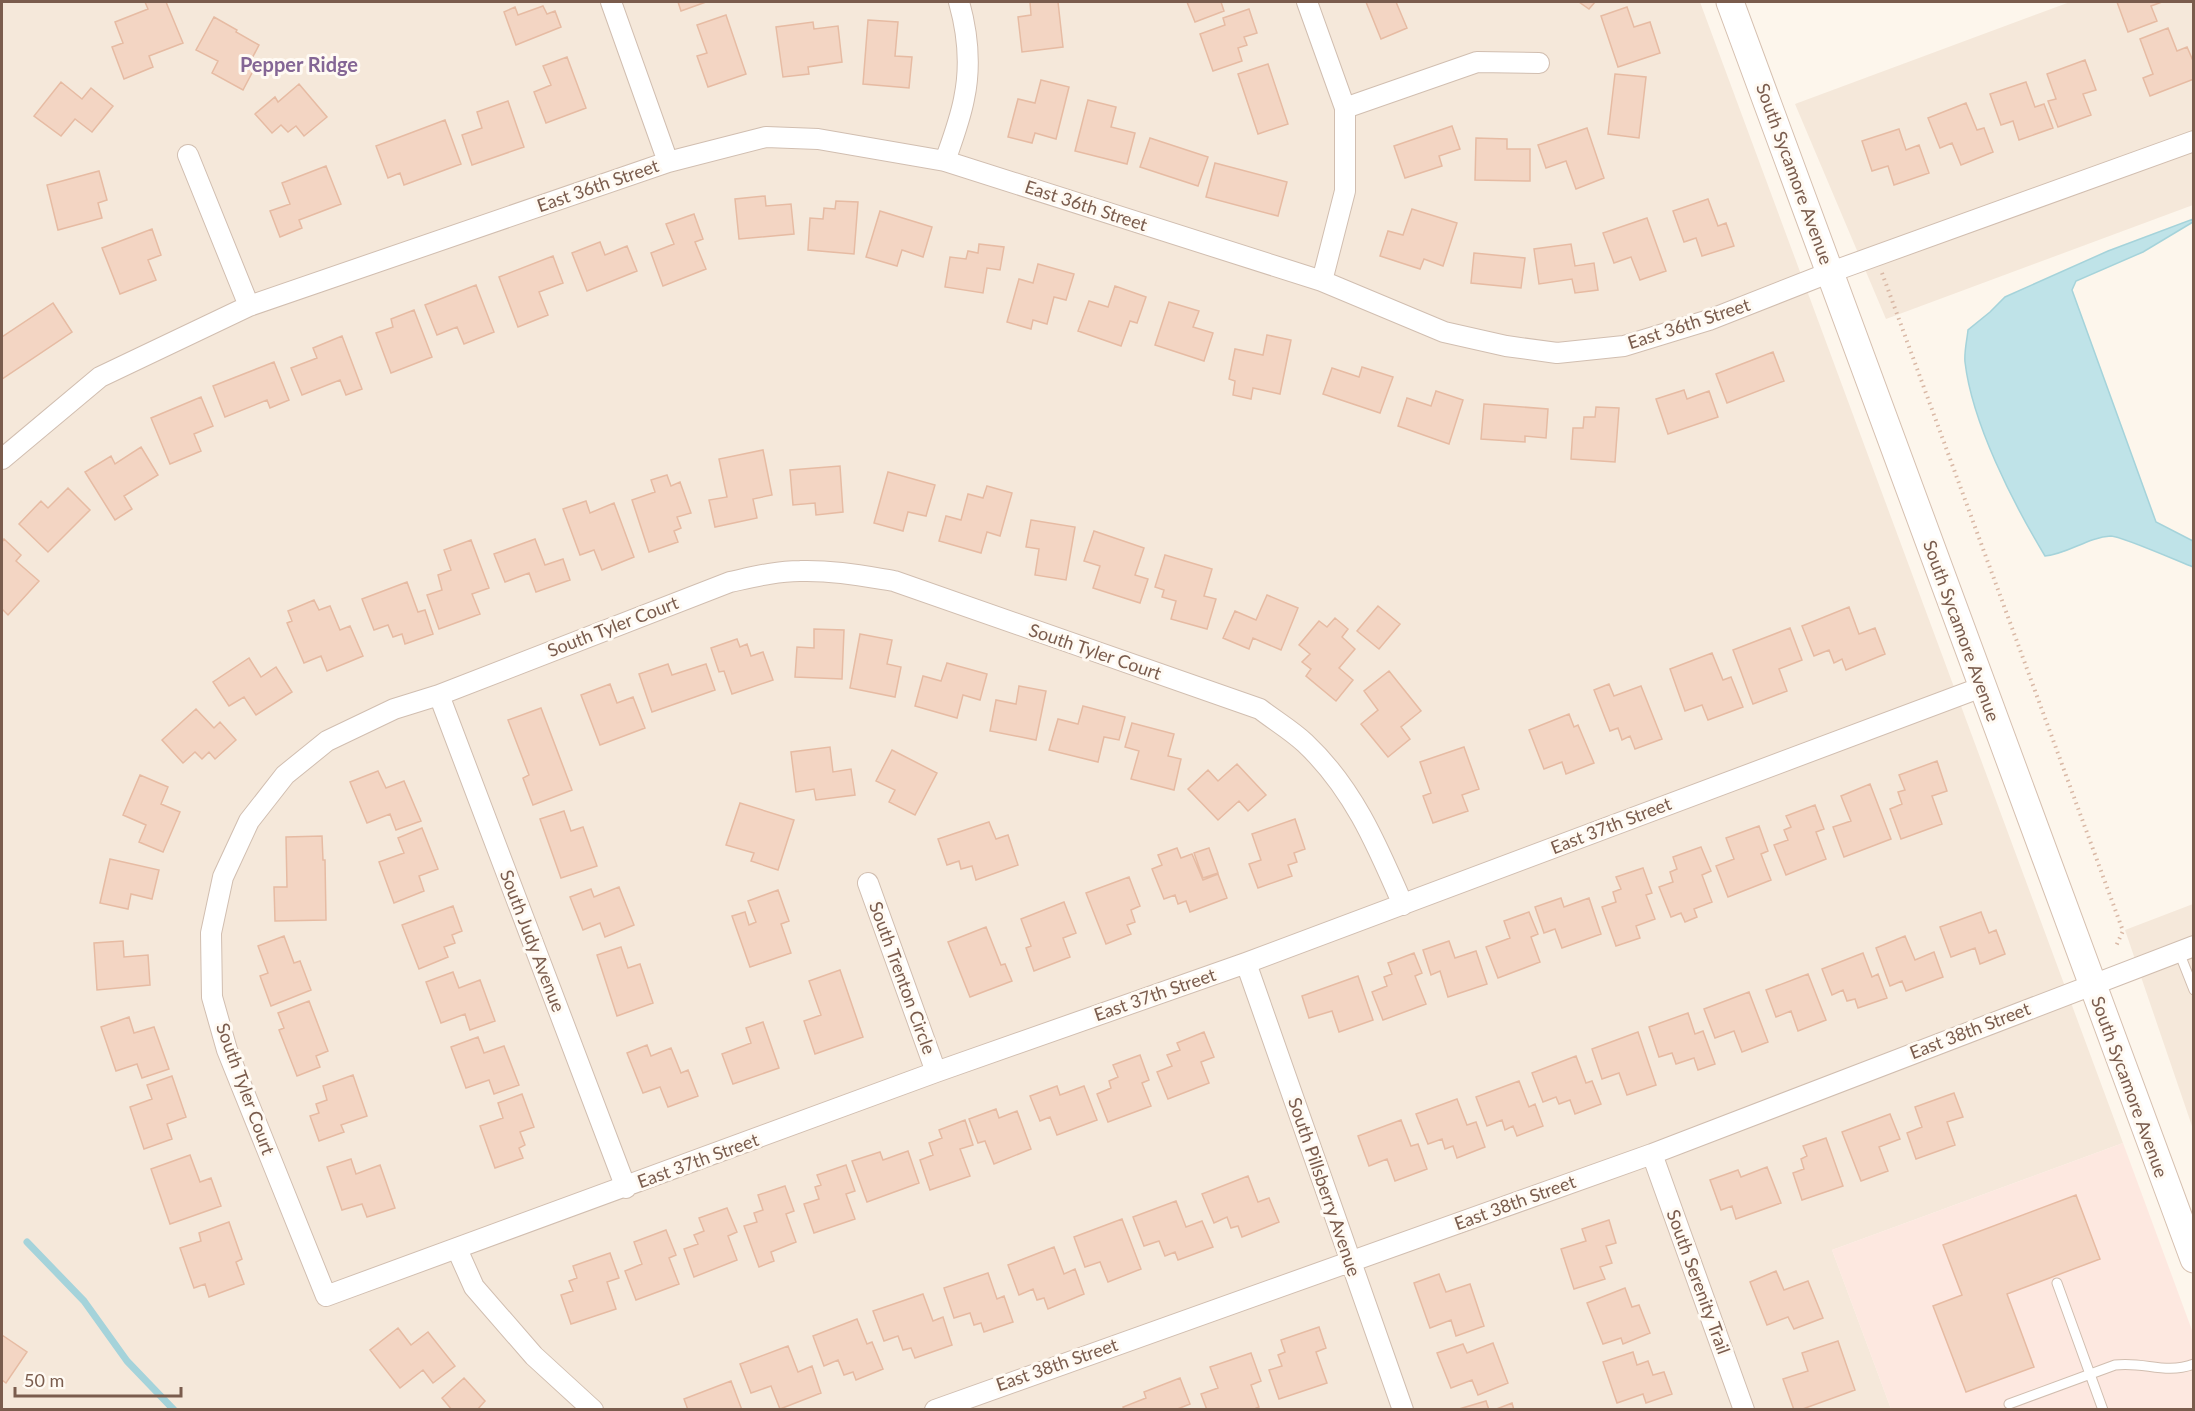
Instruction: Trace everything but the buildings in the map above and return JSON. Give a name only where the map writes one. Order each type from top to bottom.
[{"type":"main road","name":"South Sycamore Avenue","points":[[1730,2],[2193,1259]]},
{"type":"street","points":[[611,2],[668,162]]},
{"type":"street","points":[[945,161],[964,100],[969,63],[966,26],[959,2]]},
{"type":"street","points":[[1307,2],[1345,108],[1345,191],[1322,281]]},
{"type":"street","points":[[1345,108],[1477,63],[1539,63]]},
{"type":"street","name":"East 36th Street","points":[[2,457],[100,377],[249,306],[668,162],[766,137],[818,139],[945,161],[1322,281],[1444,332],[1506,346],[1557,352],[1624,346],[1709,320],[1831,272],[2193,141]]},
{"type":"street","points":[[188,155],[249,306]]},
{"type":"street","name":"South Tyler Court","points":[[326,1296],[227,1050],[212,997],[211,933],[223,877],[249,821],[285,775],[327,741],[394,709],[439,695],[730,582],[760,575],[800,571],[848,573],[894,582],[1260,709],[1304,742],[1339,781],[1371,833],[1403,905]]},
{"type":"street","name":"East 37th Street","points":[[326,1296],[626,1188],[936,1072],[1246,963],[1982,687]]},
{"type":"street","name":"South Judy Avenue","points":[[439,695],[626,1188]]},
{"type":"street","name":"South Trenton Circle","points":[[868,883],[936,1072]]},
{"type":"street","name":"East 38th Street","points":[[935,1410],[1652,1154],[2186,949]]},
{"type":"street","name":"South Pillsberry Avenue","points":[[1246,963],[1403,1410]]},
{"type":"street","name":"South Serenity Trail","points":[[1652,1154],[1744,1410]]},
{"type":"street","points":[[457,1249],[474,1287],[534,1356],[593,1410]]},
{"type":"lane","points":[[2186,949],[2193,990]]},
{"type":"lane","points":[[2057,1283],[2103,1410]]},
{"type":"lane","points":[[2009,1404],[2115,1365],[2132,1363],[2170,1370],[2193,1364]]},
{"type":"path","points":[[1882,273],[2122,931],[2116,946]]},
{"type":"shaded area","points":[[2,2],[1700,2],[2123,1143],[1832,1250],[1891,1409],[2,1410]]},
{"type":"shaded area","points":[[2070,2],[2193,2],[2193,205],[1886,319],[1795,104]]},
{"type":"shaded area","points":[[2193,904],[2193,1129],[2125,930]]},
{"type":"shaded area","points":[[2123,1143],[2193,1333],[2193,1409],[1891,1409],[1832,1250]]},
{"type":"water","points":[[2193,219],[2193,222],[2143,252],[2076,281],[2072,290],[2156,522],[2193,541],[2193,567],[2138,544],[2111,536],[2094,539],[2045,556],[2007,487],[1976,411],[1965,362],[1968,330],[2005,297],[2108,251]]},
{"type":"waterway","points":[[27,1242],[84,1301],[127,1361],[174,1410]]},
{"type":"district","name":"Pepper Ridge","points":[[299,65]]}]
